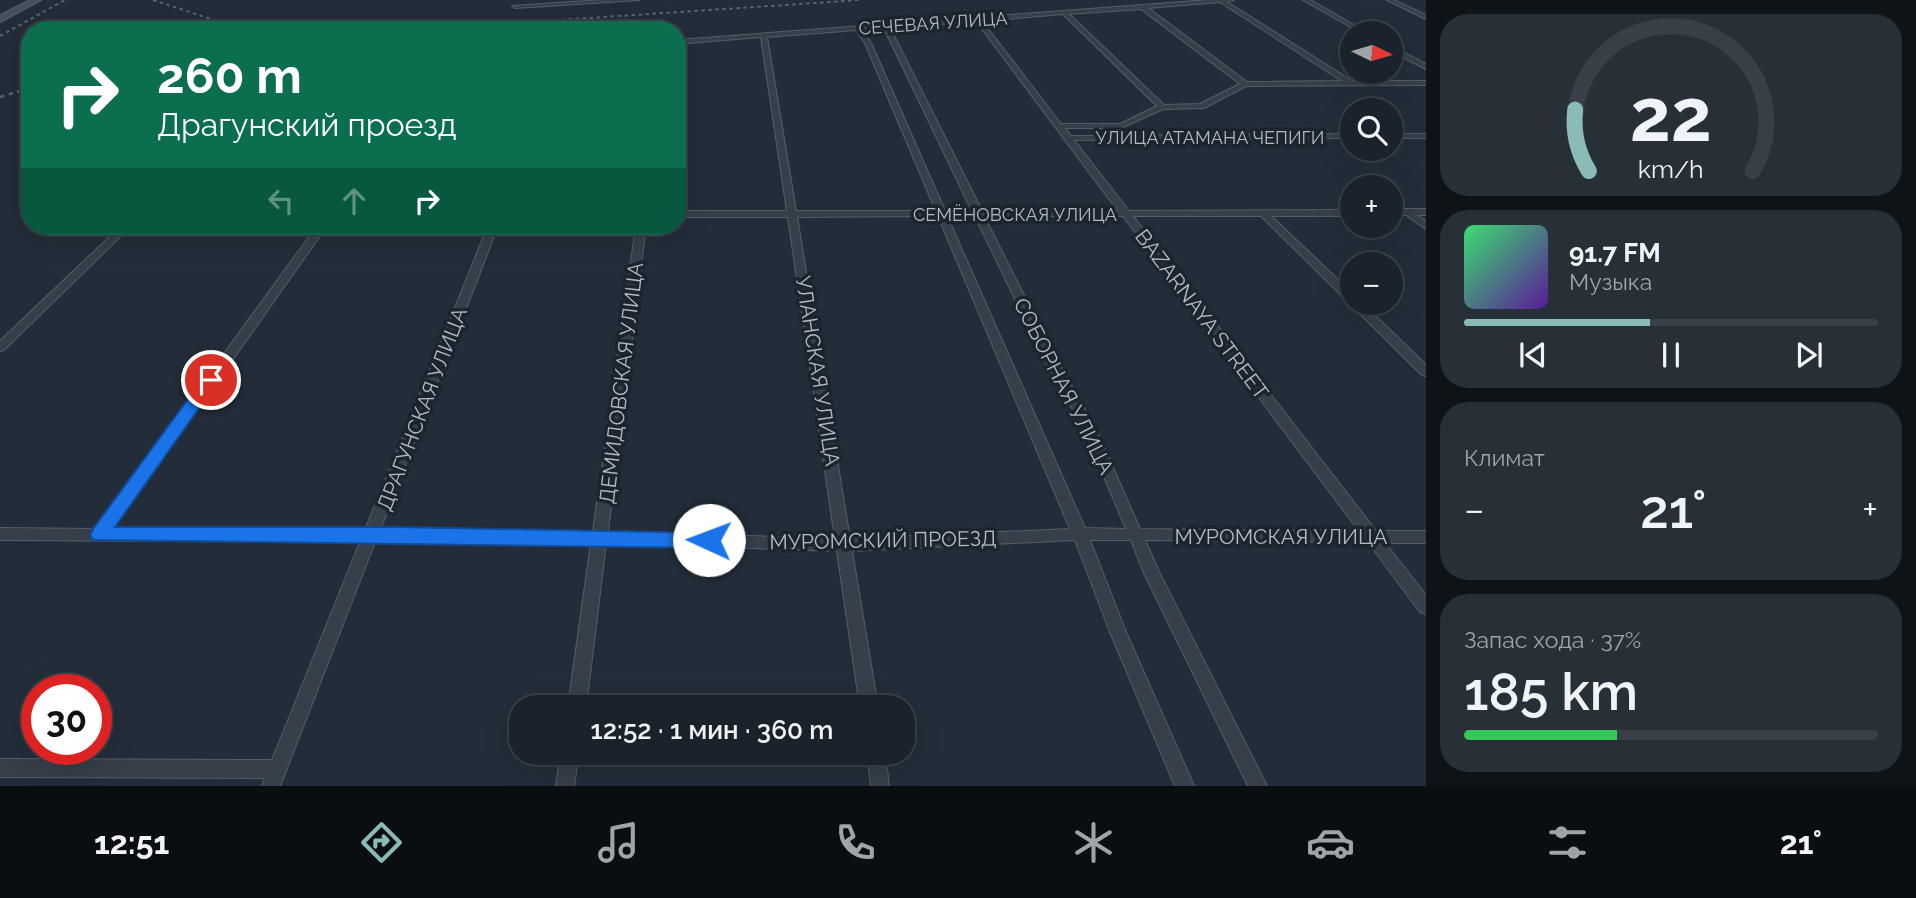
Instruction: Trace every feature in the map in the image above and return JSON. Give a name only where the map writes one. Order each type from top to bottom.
[{"type":"main road","points":[[0,13],[25,0]]},
{"type":"main road","points":[[0,19],[37,0]]},
{"type":"street","points":[[515,6],[636,0]]},
{"type":"street","name":"СЕЧЕВАЯ УЛИЦА","points":[[686,41],[1231,0]]},
{"type":"street","points":[[1306,0],[1344,21]]},
{"type":"street","points":[[1390,0],[1426,17]]},
{"type":"street","points":[[1222,1],[1340,76]]},
{"type":"street","points":[[1143,7],[1245,84]]},
{"type":"street","points":[[1065,13],[1162,107]]},
{"type":"street","name":"BAZARNAYA STREET","points":[[978,20],[1426,607]]},
{"type":"street","name":"СОБОРНАЯ УЛИЦА","points":[[886,26],[1048,355],[1090,429],[1136,535],[1258,786]]},
{"type":"street","points":[[858,28],[868,43],[942,213],[1185,786]]},
{"type":"street","name":"УЛАНСКАЯ УЛИЦА","points":[[765,36],[867,695]]},
{"type":"street","points":[[1404,55],[1426,67]]},
{"type":"street","points":[[1059,126],[1121,126],[1162,107],[1200,106],[1245,84],[1340,83]]},
{"type":"street","points":[[1404,83],[1426,83]]},
{"type":"street","name":"УЛИЦА АТАМАНА ЧЕПИГИ","points":[[1068,138],[1340,136]]},
{"type":"street","points":[[1403,136],[1426,136]]},
{"type":"street","points":[[1403,212],[1426,212]]},
{"type":"street","points":[[1408,212],[1426,226]]},
{"type":"street","points":[[1263,213],[1340,287]]},
{"type":"street","name":"СЕМЁНОВСКАЯ УЛИЦА","points":[[686,214],[1340,213]]},
{"type":"street","points":[[0,347],[117,235]]},
{"type":"street","points":[[100,535],[316,235]]},
{"type":"street","name":"ДРАГУНСКАЯ УЛИЦА","points":[[274,778],[489,235]]},
{"type":"street","name":"ДЕМИДОВСКАЯ УЛИЦА","points":[[579,695],[640,235]]},
{"type":"street","points":[[1368,315],[1426,372]]},
{"type":"street","name":"МУРОМСКИЙ ПРОЕЗД","points":[[0,534],[373,534],[601,537],[845,545],[1080,534],[1136,535]]},
{"type":"street","name":"МУРОМСКАЯ УЛИЦА","points":[[1136,535],[1426,537]]},
{"type":"street","points":[[565,786],[568,765]]},
{"type":"street","points":[[878,765],[880,786]]},
{"type":"street","points":[[0,768],[274,778]]},
{"type":"railway","points":[[27,21],[65,0]]},
{"type":"railway","points":[[153,0],[217,21]]},
{"type":"railway","points":[[544,21],[860,0]]},
{"type":"railway","points":[[0,36],[21,24]]},
{"type":"railway","points":[[0,97],[21,91]]},
{"type":"railway","points":[[17,92],[21,91]]},
{"type":"route","points":[[211,380],[100,535],[398,535],[709,540]]}]
